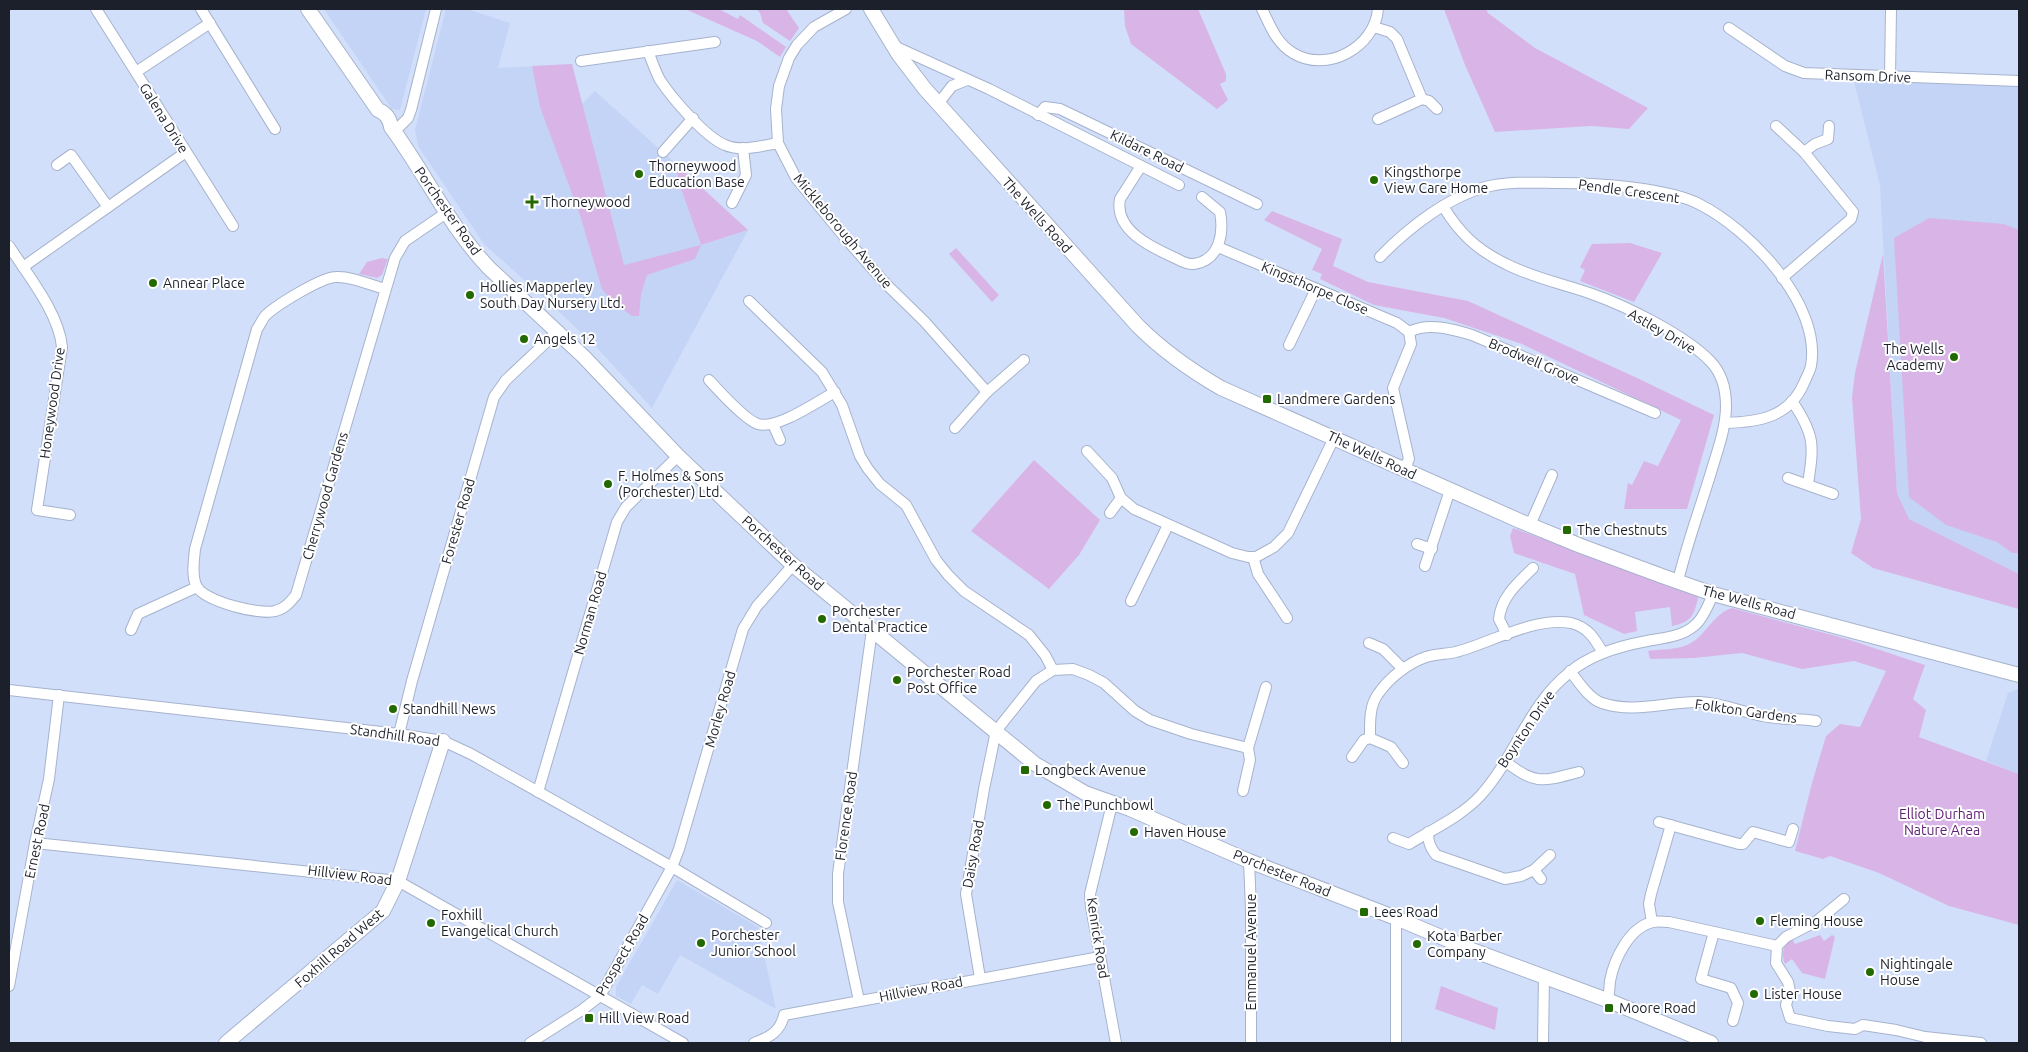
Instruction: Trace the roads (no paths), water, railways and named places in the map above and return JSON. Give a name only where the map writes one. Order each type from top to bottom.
[{"type":"street","name":"Galena Drive","points":[[96,9],[233,226]]},
{"type":"street","points":[[201,9],[275,129]]},
{"type":"street","name":"Porchester Road","points":[[308,9],[378,110],[383,112],[390,121],[392,130],[446,213],[475,253],[558,331],[678,456],[793,564],[1042,768],[1086,793],[1130,809],[1249,861],[1396,918],[1472,950],[1607,1000],[1684,1038],[1711,1043]]},
{"type":"street","points":[[392,130],[408,118],[411,110],[436,9]]},
{"type":"street","name":"Mickleborough Avenue","points":[[846,9],[814,28],[797,45],[789,58],[776,101],[778,143],[796,178],[847,240],[885,283],[924,321],[987,392]]},
{"type":"street","name":"The Wells Road","points":[[871,9],[894,46],[938,104],[1116,304],[1155,344],[1194,372],[1221,388],[1530,525],[1581,546],[1713,594],[2019,674]]},
{"type":"street","points":[[1262,9],[1281,44],[1292,53],[1302,57],[1328,60],[1341,57],[1365,39],[1374,27],[1378,9]]},
{"type":"street","points":[[1890,77],[1891,9]]},
{"type":"street","points":[[136,72],[210,23]]},
{"type":"street","points":[[1374,27],[1390,32],[1397,39],[1422,99],[1437,109]]},
{"type":"street","name":"Ransom Drive","points":[[1730,28],[1795,71],[1804,73],[2019,81]]},
{"type":"street","points":[[581,61],[715,42]]},
{"type":"street","name":"Kildare Road","points":[[894,46],[1179,185]]},
{"type":"street","points":[[648,52],[660,79],[711,136],[726,146],[748,149],[778,143]]},
{"type":"street","points":[[938,104],[952,86],[967,80]]},
{"type":"street","points":[[1378,119],[1422,99]]},
{"type":"street","name":"Kildare Road","points":[[1038,115],[1045,107],[1060,110],[1257,204]]},
{"type":"street","points":[[663,152],[693,118]]},
{"type":"street","points":[[1776,126],[1804,152],[1853,212],[1851,219],[1782,278]]},
{"type":"street","points":[[1804,152],[1815,144],[1828,139],[1829,126]]},
{"type":"street","points":[[732,203],[735,190],[746,175],[743,148]]},
{"type":"street","points":[[22,267],[186,152]]},
{"type":"street","points":[[58,165],[71,155],[108,207]]},
{"type":"street","name":"Kildare Road","points":[[1141,166],[1120,199],[1119,205],[1122,218],[1140,240],[1186,264],[1204,261],[1218,247]]},
{"type":"street","name":"Pendle Crescent","points":[[1380,257],[1398,238],[1443,206],[1488,187],[1516,183],[1575,183],[1679,196],[1697,203],[1720,215],[1745,236],[1782,278],[1791,289],[1806,320],[1812,342],[1811,366],[1802,387],[1792,401],[1778,413],[1764,420],[1725,423]]},
{"type":"street","points":[[1202,197],[1220,212],[1222,231],[1218,247]]},
{"type":"street","name":"Astley Drive","points":[[1443,206],[1456,227],[1474,244],[1506,264],[1602,298],[1637,314],[1694,348],[1710,361],[1720,375],[1726,390],[1725,423],[1678,581]]},
{"type":"street","name":"Cherrywood Gardens","points":[[197,587],[212,599],[265,613],[283,608],[296,595],[395,258],[405,241],[446,213]]},
{"type":"street","name":"Honeywood Drive","points":[[9,246],[55,320],[59,329],[62,347],[37,510],[70,515]]},
{"type":"street","name":"Kingsthorpe Close","points":[[1218,247],[1397,323],[1409,332]]},
{"type":"street","points":[[131,630],[138,614],[197,587],[193,569],[195,549],[257,329],[265,316],[328,277],[339,276],[385,289]]},
{"type":"street","points":[[1289,345],[1316,289]]},
{"type":"street","points":[[749,301],[822,372],[835,392],[864,462],[880,484],[906,505],[936,560],[948,576],[964,591],[1029,635],[1045,654],[1053,670]]},
{"type":"street","name":"Brodwell Grove","points":[[1409,332],[1417,328],[1426,327],[1453,330],[1472,335],[1654,413]]},
{"type":"street","name":"Forester Road","points":[[399,734],[412,681],[494,397],[506,380],[558,331]]},
{"type":"street","points":[[1408,472],[1407,462],[1409,460],[1393,388],[1411,344],[1409,332]]},
{"type":"street","points":[[956,428],[987,392],[1024,360]]},
{"type":"street","points":[[709,380],[756,424],[773,424],[835,392]]},
{"type":"street","points":[[1792,401],[1803,417],[1812,443],[1813,451],[1808,484]]},
{"type":"street","points":[[773,424],[780,440]]},
{"type":"street","points":[[1087,451],[1112,478],[1121,498],[1134,509],[1232,554],[1253,557],[1265,553],[1274,547],[1288,533],[1334,438]]},
{"type":"street","name":"Norman Road","points":[[538,792],[617,522],[626,507],[678,456]]},
{"type":"street","points":[[1530,525],[1552,475]]},
{"type":"street","points":[[1788,478],[1833,494]]},
{"type":"street","points":[[1425,566],[1450,490]]},
{"type":"street","points":[[1110,513],[1121,498]]},
{"type":"street","points":[[1131,601],[1168,525]]},
{"type":"street","points":[[1417,544],[1432,549]]},
{"type":"street","points":[[1253,557],[1258,574],[1287,618]]},
{"type":"street","name":"Morley Road","points":[[672,867],[689,819],[743,629],[757,606],[793,564]]},
{"type":"street","points":[[1507,635],[1499,619],[1503,601],[1533,568]]},
{"type":"street","name":"Boynton Drive","points":[[1393,838],[1408,844],[1454,817],[1480,796],[1505,761],[1535,711],[1556,684],[1570,671],[1603,653],[1688,631],[1696,625],[1713,594]]},
{"type":"street","points":[[1370,738],[1371,712],[1377,694],[1403,669],[1426,657],[1455,652],[1548,623],[1571,623],[1588,630],[1603,653]]},
{"type":"street","name":"Florence Road","points":[[859,1001],[838,902],[838,874],[872,630]]},
{"type":"street","points":[[1369,643],[1382,648],[1403,669]]},
{"type":"street","points":[[996,731],[1036,680],[1053,670],[1072,669],[1090,675],[1104,683],[1135,711],[1150,720],[1190,734],[1248,748]]},
{"type":"street","name":"Folkton Gardens","points":[[1570,671],[1582,687],[1600,703],[1627,707],[1700,702],[1730,706],[1770,717],[1816,721]]},
{"type":"street","points":[[1243,791],[1250,760],[1248,748],[1266,687]]},
{"type":"street","name":"Standhill Road","points":[[9,690],[399,734],[443,741],[471,754],[672,867],[766,923]]},
{"type":"street","name":"Ernest Road","points":[[9,986],[35,843],[50,779],[59,695]]},
{"type":"street","name":"Daisy Road","points":[[980,978],[966,894],[996,731]]},
{"type":"street","points":[[1352,757],[1364,740],[1370,738],[1391,747],[1403,763]]},
{"type":"street","name":"Foxhill Road West","points":[[226,1043],[383,911],[391,898],[398,880],[443,741]]},
{"type":"street","points":[[1505,761],[1521,775],[1538,780],[1579,772]]},
{"type":"street","name":"Kenrick Road","points":[[1112,804],[1090,894],[1116,1043]]},
{"type":"street","points":[[1659,822],[1738,844],[1743,844],[1753,832],[1789,842],[1793,829]]},
{"type":"street","points":[[1652,922],[1649,904],[1671,826]]},
{"type":"street","points":[[1428,832],[1430,847],[1436,855],[1505,879],[1522,876],[1534,870],[1550,855]]},
{"type":"street","name":"Hillview Road","points":[[35,843],[398,880],[683,1043]]},
{"type":"street","name":"Emmanuel Avenue","points":[[1249,861],[1251,899],[1251,1043]]},
{"type":"street","name":"Prospect Road","points":[[530,1043],[582,1010],[600,996],[672,867]]},
{"type":"street","points":[[1534,870],[1541,879]]},
{"type":"street","points":[[1844,899],[1817,921],[1786,937],[1777,946],[1776,963],[1788,982],[1790,991],[1786,1005],[1790,1018],[1828,1026],[1855,1029],[1863,1025],[1925,1037],[1983,1040]]},
{"type":"street","points":[[1396,918],[1396,1043]]},
{"type":"street","points":[[1607,1000],[1610,994],[1610,981],[1622,949],[1640,929],[1652,922],[1669,922],[1777,946]]},
{"type":"street","points":[[1714,932],[1702,979],[1731,988],[1738,1003],[1733,1021]]},
{"type":"street","name":"Hillview Road","points":[[754,1043],[776,1033],[782,1026],[784,1015],[1100,957]]},
{"type":"street","points":[[1543,1043],[1544,976]]},
{"type":"place","name":"Thorneywood Education Base","points":[[639,174]]},
{"type":"place","name":"Kingsthorpe View Care Home","points":[[1374,180]]},
{"type":"place","name":"Thorneywood","points":[[532,202]]},
{"type":"place","name":"Annear Place","points":[[153,283]]},
{"type":"place","name":"Hollies Mapperley South Day Nursery Ltd.","points":[[470,295]]},
{"type":"place","name":"Angels 12","points":[[524,339]]},
{"type":"place","name":"The Wells Academy","points":[[1954,357]]},
{"type":"place","name":"Landmere Gardens","points":[[1267,399]]},
{"type":"place","name":"F. Holmes & Sons (Porchester) Ltd.","points":[[608,484]]},
{"type":"place","name":"The Chestnuts","points":[[1567,530]]},
{"type":"place","name":"Porchester Dental Practice","points":[[822,619]]},
{"type":"place","name":"Porchester Road Post Office","points":[[897,680]]},
{"type":"place","name":"Standhill News","points":[[393,709]]},
{"type":"place","name":"Longbeck Avenue","points":[[1025,770]]},
{"type":"place","name":"The Punchbowl","points":[[1047,805]]},
{"type":"place","name":"Haven House","points":[[1134,832]]},
{"type":"place","name":"Lees Road","points":[[1364,912]]},
{"type":"place","name":"Fleming House","points":[[1760,921]]},
{"type":"place","name":"Foxhill Evangelical Church","points":[[431,923]]},
{"type":"place","name":"Porchester Junior School","points":[[701,943]]},
{"type":"place","name":"Kota Barber Company","points":[[1417,944]]},
{"type":"place","name":"Nightingale House","points":[[1870,972]]},
{"type":"place","name":"Lister House","points":[[1754,994]]},
{"type":"place","name":"Moore Road","points":[[1609,1008]]},
{"type":"place","name":"Hill View Road","points":[[589,1018]]},
{"type":"park label","name":"Elliot Durham Nature Area","points":[[1942,822]]}]
